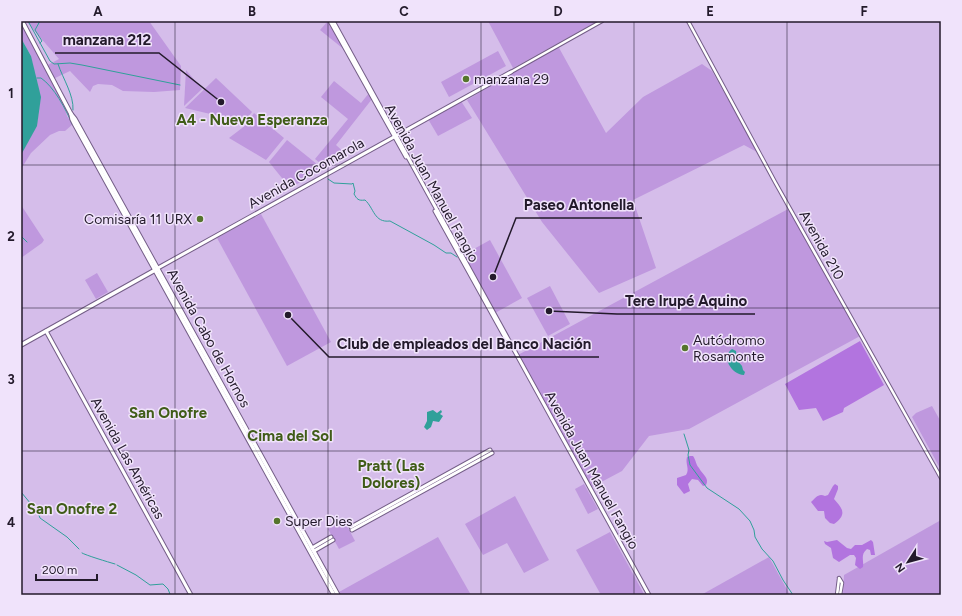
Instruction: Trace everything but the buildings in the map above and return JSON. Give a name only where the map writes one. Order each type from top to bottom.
[{"type":"main road","name":"Avenida Cabo de Hornos","points":[[22,21],[71,114],[76,120],[334,595]]},
{"type":"main road","name":"Avenida Juan Manuel Fangio","points":[[330,21],[648,595]]},
{"type":"main road","name":"Avenida Juan Manuel Fangio","points":[[333,21],[395,136]]},
{"type":"main road","name":"Avenida Cocomarola","points":[[21,345],[511,72]]},
{"type":"main road","name":"Avenida Cabo de Hornos","points":[[156,269],[338,595]]},
{"type":"main road","name":"Avenida Las Américas","points":[[46,331],[191,595]]},
{"type":"main road","points":[[351,529],[491,451]]},
{"type":"main road","points":[[313,550],[332,539]]},
{"type":"street","name":"Avenida Cocomarola","points":[[511,72],[602,21]]},
{"type":"street","name":"Avenida 210","points":[[688,21],[941,478]]},
{"type":"street","points":[[837,595],[839,578],[842,583],[840,595]]},
{"type":"shaded area","points":[[26,21],[149,21],[181,66],[180,90],[154,92],[123,91],[112,85],[98,84],[93,86],[90,92],[70,71],[53,79],[51,80],[64,103],[67,116],[73,124],[65,131],[59,131],[50,135],[31,153],[21,169],[21,155],[23,151],[31,56],[21,38],[21,24],[44,67],[59,59]]},
{"type":"shaded area","points":[[329,21],[346,51],[320,30]]},
{"type":"shaded area","points":[[488,21],[598,21],[513,68]]},
{"type":"shaded area","points":[[21,38],[31,56],[41,97],[37,126],[21,155]]},
{"type":"shaded area","points":[[558,46],[606,133],[643,97],[702,64],[712,71],[786,200],[757,152],[744,145],[633,200],[656,268],[599,293],[542,222],[467,100]]},
{"type":"shaded area","points":[[498,51],[506,66],[449,97],[441,82]]},
{"type":"shaded area","points":[[186,70],[202,89],[184,106]]},
{"type":"shaded area","points":[[216,78],[252,112],[244,122],[185,108]]},
{"type":"shaded area","points":[[334,81],[361,103],[369,93],[372,99],[336,145],[348,156],[326,168],[315,159],[348,119],[321,97]]},
{"type":"shaded area","points":[[461,101],[472,118],[438,136],[428,119]]},
{"type":"shaded area","points":[[254,113],[284,138],[266,160],[229,138],[246,125]]},
{"type":"shaded area","points":[[287,140],[323,169],[290,188],[269,162]]},
{"type":"shaded area","points":[[21,205],[44,240],[21,258]]},
{"type":"shaded area","name":"Autódromo Rosamonte","points":[[790,208],[862,335],[689,429],[649,436],[622,471],[590,488],[516,356]]},
{"type":"shaded area","points":[[261,214],[331,342],[287,366],[217,238]]},
{"type":"shaded area","points":[[490,240],[522,298],[495,313],[463,255]]},
{"type":"shaded area","points":[[97,273],[108,292],[96,299],[85,280]]},
{"type":"shaded area","points":[[550,286],[570,324],[548,336],[527,298]]},
{"type":"shaded area","points":[[860,341],[884,385],[844,408],[843,412],[823,421],[816,408],[799,410],[785,384]]},
{"type":"shaded area","points":[[732,349],[736,351],[737,360],[745,372],[744,375],[735,372],[729,365],[727,356]]},
{"type":"shaded area","points":[[932,406],[941,422],[941,470],[912,417],[916,413]]},
{"type":"shaded area","points":[[433,410],[437,413],[441,410],[442,412],[440,414],[443,416],[439,422],[433,421],[431,427],[427,430],[424,427],[427,421],[427,412]]},
{"type":"shaded area","points":[[693,456],[698,467],[706,478],[707,483],[703,486],[698,480],[692,479],[688,484],[690,491],[684,494],[677,485],[677,478],[686,475],[688,471],[687,457]]},
{"type":"shaded area","points":[[584,484],[598,509],[588,514],[575,489]]},
{"type":"shaded area","points":[[835,484],[838,486],[838,489],[834,499],[841,508],[842,514],[834,524],[830,523],[825,518],[824,511],[818,511],[811,502],[819,496],[828,495]]},
{"type":"shaded area","points":[[515,496],[549,560],[524,573],[507,543],[483,555],[465,524]]},
{"type":"shaded area","points":[[344,520],[355,541],[339,549],[328,529]]},
{"type":"shaded area","points":[[941,520],[941,595],[843,595],[844,575]]},
{"type":"shaded area","points":[[610,532],[644,594],[643,595],[601,595],[576,550]]},
{"type":"shaded area","points":[[438,537],[471,595],[340,595],[339,592]]},
{"type":"shaded area","points":[[837,540],[847,548],[851,549],[855,545],[862,545],[871,540],[873,542],[875,555],[871,555],[870,550],[867,549],[863,555],[863,567],[860,569],[855,565],[856,558],[854,555],[850,555],[839,562],[833,558],[831,548],[825,544],[824,541],[827,542]]},
{"type":"shaded area","points":[[769,557],[790,595],[701,595]]},
{"type":"waterway","points":[[28,21],[50,61],[54,64],[70,63],[180,85]]},
{"type":"waterway","points":[[40,21],[35,30],[42,41],[40,43]]},
{"type":"waterway","points":[[58,64],[72,99],[73,110]]},
{"type":"waterway","points":[[37,78],[41,78],[46,82],[55,93],[63,105],[72,124]]},
{"type":"waterway","points":[[328,179],[334,183],[353,183],[355,191],[354,194],[356,197],[359,200],[365,200],[377,217],[381,220],[390,221],[446,253],[451,253],[457,257]]},
{"type":"waterway","points":[[21,236],[27,242]]},
{"type":"waterway","points":[[684,434],[689,450],[688,455],[690,465],[707,488],[739,509],[750,521],[755,537],[762,549],[773,561],[793,595]]},
{"type":"waterway","points":[[21,492],[36,510]]},
{"type":"waterway","points":[[38,513],[40,518],[67,537],[79,549]]},
{"type":"waterway","points":[[82,553],[115,564]]},
{"type":"waterway","points":[[117,565],[136,575],[150,585],[163,584],[168,589],[170,594]]},
{"type":"place","name":"manzana 29","points":[[466,79]]},
{"type":"place","name":"manzana 212","points":[[221,102]]},
{"type":"place","name":"Comisaría 11 URX","points":[[200,219]]},
{"type":"place","name":"Paseo Antonella","points":[[493,277]]},
{"type":"place","name":"Tere Irupé Aquino","points":[[549,311]]},
{"type":"place","name":"Club de empleados del Banco Nación","points":[[288,315]]},
{"type":"place","name":"Autódromo Rosamonte","points":[[685,348]]},
{"type":"place","name":"Super Dies","points":[[277,521]]},
{"type":"district","name":"A4 - Nueva Esperanza","points":[[252,120]]},
{"type":"district","name":"San Onofre","points":[[168,413]]},
{"type":"district","name":"Cima del Sol","points":[[290,436]]},
{"type":"district","name":"Pratt (Las Dolores)","points":[[391,474]]},
{"type":"district","name":"San Onofre 2","points":[[72,509]]}]
